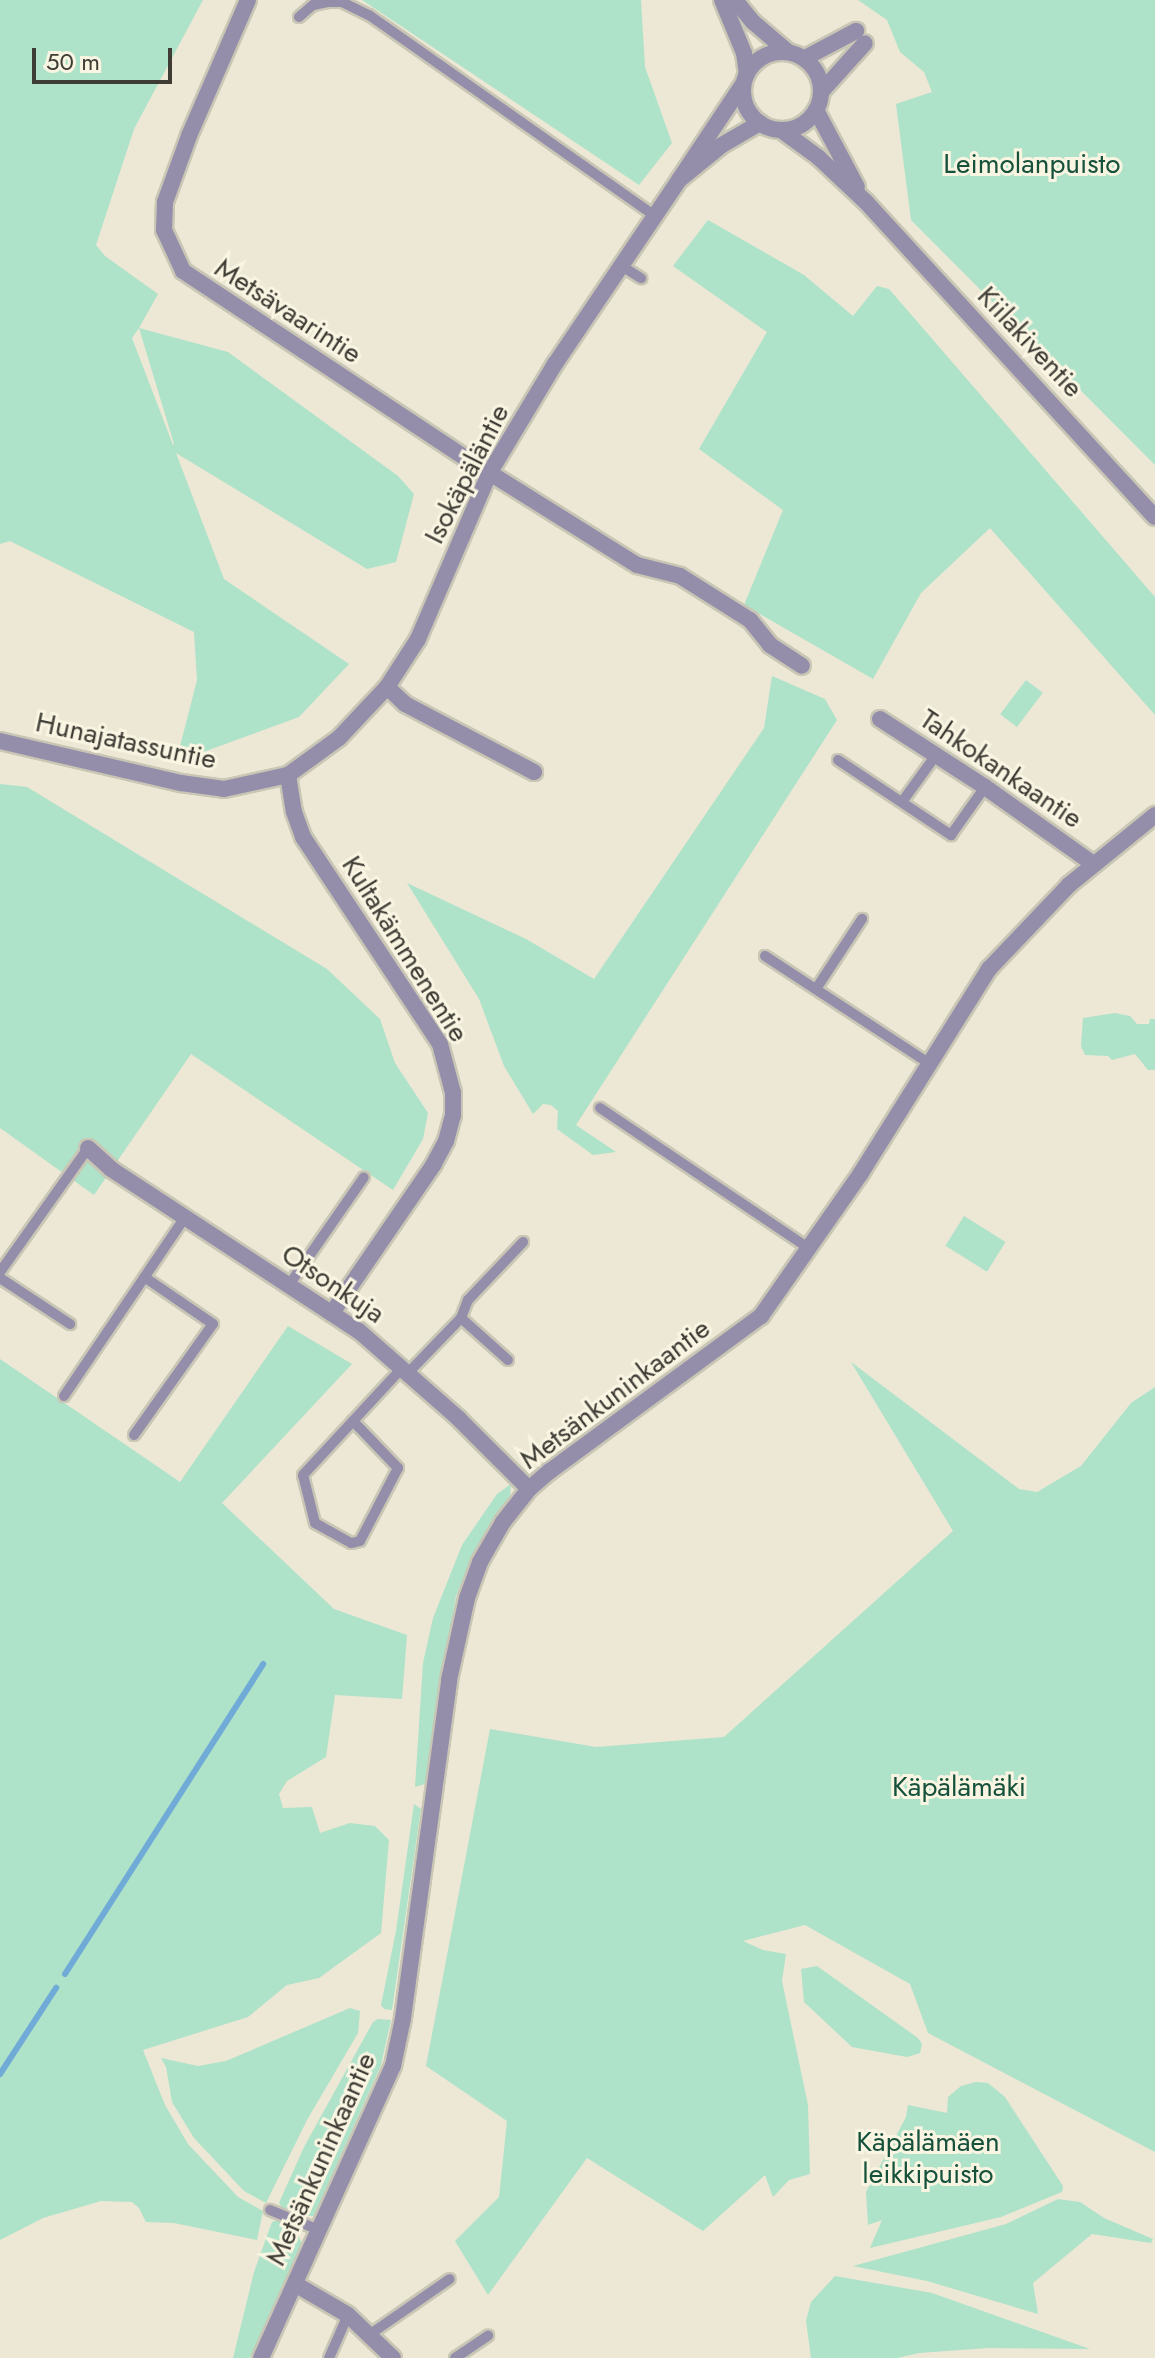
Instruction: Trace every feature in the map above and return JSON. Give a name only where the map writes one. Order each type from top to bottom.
[{"type":"street","name":"Metsävaarintie","points":[[248,0],[189,136],[165,202],[164,230],[169,247],[192,279],[637,565],[680,576],[750,620],[770,645],[802,666]]},
{"type":"street","points":[[722,0],[744,53],[746,106],[760,123],[781,130],[802,125],[816,110],[822,91],[860,37],[805,58]]},
{"type":"street","points":[[735,0],[753,22],[788,52],[805,58],[817,72],[822,91]]},
{"type":"street","points":[[745,79],[762,57],[788,52]]},
{"type":"street","name":"Isokäpäläntie","points":[[288,775],[339,738],[387,687],[418,639],[490,472],[620,265],[745,79]]},
{"type":"street","name":"Kiilakiventie","points":[[816,110],[866,202]]},
{"type":"street","name":"Isokäpäläntie","points":[[679,180],[722,145],[760,123]]},
{"type":"street","name":"Kiilakiventie","points":[[781,130],[818,157],[866,202],[1155,517]]},
{"type":"street","points":[[387,687],[405,704],[534,772]]},
{"type":"street","name":"Tahkokankaantie","points":[[880,719],[985,787],[1092,863]]},
{"type":"street","name":"Hunajatassuntie","points":[[0,741],[181,783],[224,789],[288,775]]},
{"type":"street","name":"Kultakämmenentie","points":[[288,775],[294,812],[303,837],[440,1044],[453,1093],[453,1115],[446,1141],[434,1164],[332,1313]]},
{"type":"street","name":"Metsänkuninkaantie","points":[[261,2358],[393,2066],[400,2037],[449,1680],[467,1598],[480,1562],[503,1522],[529,1489],[761,1316],[810,1249],[989,969],[1092,863],[1155,815]]},
{"type":"street","name":"Otsonkuja","points":[[88,1148],[111,1169],[332,1313],[406,1370],[529,1489]]},
{"type":"street","points":[[295,2284],[348,2315],[393,2358]]},
{"type":"lane","points":[[299,17],[313,5],[328,2],[342,2],[369,15],[654,215]]},
{"type":"lane","points":[[620,265],[641,278]]},
{"type":"lane","points":[[902,802],[936,755]]},
{"type":"lane","points":[[838,760],[951,835],[985,787]]},
{"type":"lane","points":[[816,989],[862,919]]},
{"type":"lane","points":[[765,956],[930,1064]]},
{"type":"lane","points":[[600,1108],[810,1249]]},
{"type":"lane","points":[[70,1324],[0,1275],[88,1148]]},
{"type":"lane","points":[[289,1285],[364,1177]]},
{"type":"lane","points":[[64,1396],[185,1217]]},
{"type":"lane","points":[[353,1421],[398,1468],[360,1541],[351,1543],[315,1523],[303,1475],[353,1421],[461,1318],[468,1300],[523,1242]]},
{"type":"lane","points":[[134,1435],[213,1324],[144,1277]]},
{"type":"lane","points":[[461,1318],[508,1360]]},
{"type":"lane","points":[[270,2210],[319,2230]]},
{"type":"lane","points":[[369,2335],[450,2279]]},
{"type":"lane","points":[[329,2358],[348,2315]]},
{"type":"lane","points":[[455,2358],[488,2336]]},
{"type":"green space","points":[[0,0],[203,0],[134,129],[96,245],[105,256],[158,294],[139,328],[228,352],[398,476],[414,494],[396,562],[367,569],[176,453],[224,579],[349,664],[299,717],[176,762],[197,680],[194,632],[10,541],[0,544]],"holes":[[[139,328],[174,444],[132,338]]]},
{"type":"green space","points":[[362,0],[641,0],[645,67],[672,143],[639,185]]},
{"type":"green space","name":"Leimolanpuisto","points":[[858,0],[1155,0],[1155,465],[911,220],[896,104],[932,92],[924,72],[900,52],[887,20]]},
{"type":"green space","points":[[708,220],[804,275],[853,316],[877,286],[889,289],[1155,597],[1155,715],[990,528],[921,593],[873,679],[744,605],[783,510],[699,449],[767,332],[673,266]]},
{"type":"green space","points":[[772,676],[825,699],[837,720],[576,1125],[616,1152],[593,1155],[557,1129],[558,1111],[551,1105],[543,1104],[533,1114],[504,1066],[479,999],[407,883],[526,939],[594,979],[764,728]]},
{"type":"green space","points":[[1026,680],[1043,693],[1017,727],[1000,714]]},
{"type":"green space","points":[[0,784],[27,787],[327,969],[380,1019],[395,1063],[428,1113],[423,1139],[393,1190],[191,1054],[94,1195],[0,1128]]},
{"type":"green space","points":[[1115,1013],[1130,1016],[1137,1024],[1149,1024],[1150,1019],[1155,1019],[1155,1070],[1148,1070],[1135,1054],[1112,1060],[1108,1056],[1085,1055],[1081,1046],[1083,1018]]},
{"type":"green space","points":[[964,1216],[1006,1242],[987,1272],[945,1246]]},
{"type":"green space","points":[[288,1326],[352,1364],[222,1503],[334,1609],[407,1635],[402,1699],[335,1695],[326,1757],[287,1781],[279,1794],[283,1808],[312,1807],[320,1833],[350,1823],[375,1826],[389,1840],[381,1933],[319,1978],[287,1985],[248,2017],[143,2050],[165,2105],[188,2144],[238,2197],[263,2211],[257,2240],[174,2223],[146,2222],[132,2202],[101,2201],[43,2218],[0,2240],[0,1359],[180,1482]]},
{"type":"green space","name":"Käpälämäki","points":[[851,1362],[1019,1489],[1037,1492],[1081,1466],[1131,1403],[1155,1387],[1155,2152],[928,2033],[910,1984],[805,1925],[743,1941],[763,1950],[786,1954],[782,1981],[808,2105],[810,2174],[789,2180],[773,2197],[765,2175],[703,2231],[587,2158],[488,2295],[455,2241],[499,2197],[507,2121],[426,2066],[490,1729],[596,1747],[724,1737],[953,1531]]},
{"type":"green space","points":[[511,1484],[510,1498],[472,1558],[456,1596],[425,1784],[415,1787],[423,1663],[433,1618],[462,1545],[497,1494]]},
{"type":"green space","points":[[414,1804],[421,1809],[392,2010],[384,2009],[381,2005],[396,1931]]},
{"type":"green space","points":[[817,1966],[918,2038],[922,2044],[920,2053],[907,2057],[852,2047],[804,2002],[801,1969]]},
{"type":"green space","points":[[350,2008],[360,2011],[358,2033],[307,2120],[266,2203],[244,2191],[194,2138],[172,2102],[166,2067],[161,2058],[198,2066],[226,2061]]},
{"type":"green space","points":[[378,2019],[391,2020],[381,2065],[314,2216],[296,2216],[284,2211],[279,2203],[304,2147],[373,2022]]},
{"type":"green space","name":"Käpälämäen leikkipuisto","points":[[988,2083],[1005,2097],[1063,2186],[1062,2192],[1001,2217],[870,2248],[882,2220],[868,2225],[866,2192],[906,2117],[908,2105],[947,2113],[948,2097],[961,2086]]},
{"type":"green space","points":[[1058,2199],[1080,2202],[1104,2218],[1153,2239],[1151,2243],[1092,2234],[1033,2283],[1038,2314],[927,2281],[853,2266],[1006,2224]]},
{"type":"green space","points":[[277,2220],[292,2225],[302,2243],[250,2358],[233,2358],[254,2272],[272,2222]]},
{"type":"green space","points":[[835,2276],[932,2293],[1090,2349],[988,2348],[919,2353],[897,2358],[811,2358],[806,2321],[811,2302]]},
{"type":"waterway","points":[[65,1974],[263,1664]]},
{"type":"waterway","points":[[0,2074],[56,1988]]}]
